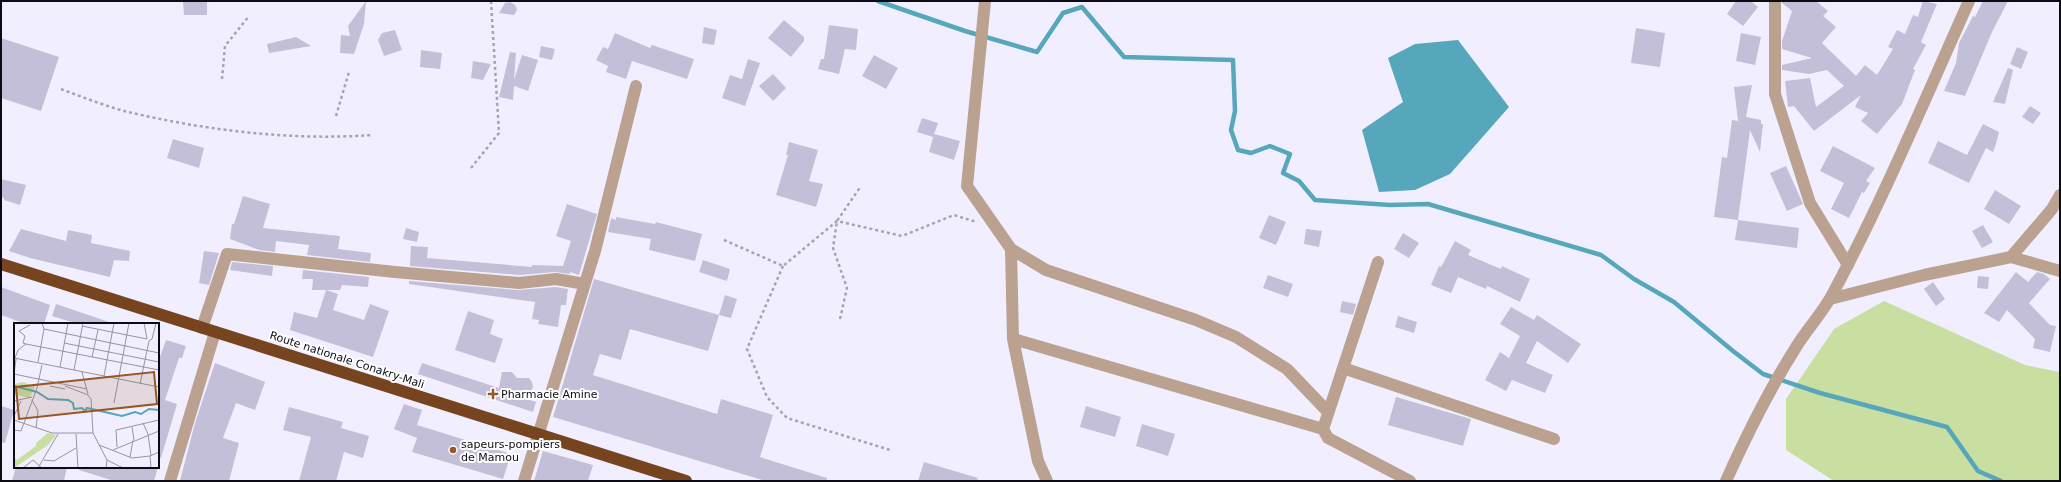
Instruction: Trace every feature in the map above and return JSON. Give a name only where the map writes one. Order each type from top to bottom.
[{"type":"highway","name":"Route nationale Conakry-Mali","points":[[1,264],[686,481]]},
{"type":"street","points":[[985,1],[967,186],[1011,249],[1046,270],[1196,320],[1236,337],[1287,370],[1328,412]]},
{"type":"street","points":[[1775,1],[1775,94],[1810,203],[1848,265]]},
{"type":"street","points":[[1726,481],[1748,430],[1798,344],[1830,299],[1848,265],[1910,134],[1969,1]]},
{"type":"street","points":[[524,481],[585,284],[607,207],[636,86]]},
{"type":"street","points":[[2011,258],[2052,209],[2060,195]]},
{"type":"street","points":[[1011,249],[1013,339],[1038,462],[1047,481]]},
{"type":"street","points":[[202,328],[227,254],[395,272],[511,282],[556,279],[585,284]]},
{"type":"street","points":[[1830,299],[1924,275],[2011,258],[2060,271]]},
{"type":"street","points":[[1323,429],[1378,262]]},
{"type":"street","points":[[170,481],[215,332]]},
{"type":"street","points":[[1013,339],[1323,429],[1328,438],[1410,481]]},
{"type":"street","points":[[1343,368],[1554,439]]},
{"type":"path","points":[[471,168],[499,133],[491,1]]},
{"type":"path","points":[[222,79],[225,46],[249,16]]},
{"type":"path","points":[[336,116],[349,72]]},
{"type":"path","points":[[61,90],[123,110],[193,125],[331,138],[372,135]]},
{"type":"path","points":[[861,186],[837,222],[783,266],[747,349],[767,398],[787,418],[890,450]]},
{"type":"path","points":[[837,222],[902,236],[954,215],[973,221],[987,214]]},
{"type":"path","points":[[837,222],[833,248],[847,288],[840,319]]},
{"type":"path","points":[[724,240],[783,266]]},
{"type":"green space","points":[[1884,301],[2025,365],[2060,372],[2060,481],[1834,481],[1786,450],[1786,399],[1834,329]]},
{"type":"water","points":[[1458,40],[1509,107],[1450,174],[1415,190],[1379,192],[1362,130],[1403,102],[1388,58],[1415,44]]},
{"type":"building","points":[[183,1],[207,1],[207,15],[184,15]]},
{"type":"building","points":[[366,1],[364,24],[354,54],[340,53],[341,35],[350,36],[348,26]]},
{"type":"building","points":[[1736,1],[1751,1],[1758,7],[1743,26],[1727,14]]},
{"type":"building","points":[[1782,1],[1816,1],[1828,11],[1823,16],[1836,27],[1822,43],[1856,76],[1865,65],[1877,75],[1893,49],[1888,47],[1897,30],[1905,34],[1913,15],[1918,17],[1923,1],[1937,4],[1921,42],[1926,45],[1913,69],[1915,70],[1902,104],[1877,134],[1861,121],[1868,113],[1855,107],[1861,95],[1814,131],[1794,106],[1788,107],[1785,81],[1810,78],[1816,107],[1844,86],[1827,70],[1809,74],[1782,70],[1782,65],[1812,58],[1782,49],[1782,41],[1792,11],[1782,3]]},
{"type":"building","points":[[1983,1],[2008,1],[1992,32],[1965,96],[1944,91],[1956,63],[1959,43],[1973,16],[1975,17]]},
{"type":"building","points":[[510,2],[515,5],[517,10],[514,15],[499,13],[505,3]]},
{"type":"building","points":[[784,20],[804,37],[804,41],[791,57],[768,38]]},
{"type":"building","points":[[829,25],[858,29],[856,50],[845,49],[839,74],[818,69],[821,59],[824,59]]},
{"type":"building","points":[[704,27],[717,30],[714,45],[702,43]]},
{"type":"building","points":[[1636,28],[1665,33],[1660,67],[1631,63]]},
{"type":"building","points":[[395,30],[402,50],[384,56],[378,40],[382,33]]},
{"type":"building","points":[[615,33],[650,48],[652,45],[694,59],[687,79],[632,61],[626,79],[606,72],[608,66],[596,60],[603,47],[608,49]]},
{"type":"building","points":[[1741,33],[1761,37],[1755,65],[1736,61]]},
{"type":"building","points":[[296,37],[311,46],[269,53],[267,44]]},
{"type":"building","points":[[1,38],[59,57],[41,111],[1,98]]},
{"type":"building","points":[[541,46],[555,49],[552,60],[539,57]]},
{"type":"building","points":[[2017,47],[2028,52],[2021,69],[2010,64]]},
{"type":"building","points":[[421,50],[442,53],[440,69],[420,67]]},
{"type":"building","points":[[510,52],[516,53],[514,80],[522,55],[538,60],[528,91],[514,86],[513,100],[499,97]]},
{"type":"building","points":[[874,55],[898,68],[886,89],[862,76]]},
{"type":"building","points":[[748,59],[760,63],[745,106],[722,98],[730,75],[742,79]]},
{"type":"building","points":[[473,61],[491,64],[483,80],[471,78]]},
{"type":"building","points":[[2008,68],[2013,70],[2005,104],[1993,102]]},
{"type":"building","points":[[773,74],[786,88],[773,101],[759,86]]},
{"type":"building","points":[[1752,85],[1746,117],[1761,120],[1761,124],[1763,124],[1760,152],[1750,130],[1738,220],[1714,217],[1722,157],[1727,158],[1732,120],[1738,121],[1734,87]]},
{"type":"building","points":[[2030,106],[2041,113],[2033,124],[2022,117]]},
{"type":"building","points":[[922,118],[938,123],[933,137],[917,132]]},
{"type":"building","points":[[1983,124],[1999,132],[1993,152],[1986,148],[1969,183],[1928,163],[1938,141],[1967,155]]},
{"type":"building","points":[[934,134],[960,141],[954,160],[929,152]]},
{"type":"building","points":[[173,139],[204,148],[199,168],[167,158]]},
{"type":"building","points":[[789,142],[818,150],[809,181],[823,184],[816,207],[776,195],[788,155],[786,155]]},
{"type":"building","points":[[1833,146],[1875,168],[1866,181],[1870,183],[1864,193],[1862,192],[1849,218],[1831,209],[1844,183],[1820,171]]},
{"type":"building","points":[[1786,166],[1803,204],[1787,211],[1770,173]]},
{"type":"building","points":[[1,179],[26,185],[20,205],[4,200],[4,198],[1,197]]},
{"type":"building","points":[[1995,190],[2021,206],[2009,224],[1984,209]]},
{"type":"building","points":[[243,196],[270,204],[263,228],[340,236],[338,249],[371,253],[370,262],[307,255],[309,245],[276,241],[275,252],[259,250],[230,239],[232,224],[234,224]]},
{"type":"building","points":[[567,204],[597,214],[579,275],[570,272],[570,274],[555,272],[519,275],[410,266],[411,246],[428,247],[427,258],[532,267],[532,265],[563,266],[571,241],[556,236]]},
{"type":"building","points":[[1269,215],[1286,222],[1276,245],[1259,238]]},
{"type":"building","points":[[616,217],[655,224],[656,222],[702,234],[695,261],[649,250],[651,239],[608,232],[611,218],[616,220]]},
{"type":"building","points":[[1738,220],[1799,228],[1797,248],[1735,240]]},
{"type":"building","points":[[1983,225],[1993,242],[1982,248],[1972,231]]},
{"type":"building","points":[[406,228],[419,232],[417,242],[403,239]]},
{"type":"building","points":[[21,229],[66,241],[68,230],[92,235],[91,243],[130,251],[129,261],[114,260],[110,277],[30,258],[9,251]]},
{"type":"building","points":[[1306,229],[1322,231],[1319,247],[1304,244]]},
{"type":"building","points":[[1403,233],[1419,243],[1409,258],[1394,249]]},
{"type":"building","points":[[1455,241],[1471,250],[1468,255],[1501,269],[1502,266],[1530,279],[1520,302],[1487,286],[1486,289],[1458,277],[1451,293],[1431,285],[1439,266],[1441,267]]},
{"type":"building","points":[[204,251],[219,253],[209,285],[199,283]]},
{"type":"building","points":[[703,260],[730,269],[727,281],[699,272]]},
{"type":"building","points":[[232,262],[273,266],[272,276],[230,270]]},
{"type":"building","points":[[303,270],[369,277],[368,287],[342,285],[340,290],[312,290],[313,279],[302,279]]},
{"type":"building","points":[[2016,272],[2028,282],[2037,272],[2044,274],[2050,279],[2029,303],[2050,325],[2056,326],[2050,352],[2033,348],[2035,339],[2007,310],[1999,322],[1984,313]]},
{"type":"building","points":[[1268,275],[1293,284],[1288,297],[1263,288]]},
{"type":"building","points":[[1978,276],[1989,277],[1988,289],[1977,288]]},
{"type":"building","points":[[594,279],[719,315],[708,351],[630,329],[621,360],[600,354],[593,375],[717,414],[721,399],[773,415],[760,457],[827,478],[827,481],[766,481],[553,417]]},
{"type":"building","points":[[409,281],[518,290],[556,287],[568,289],[566,305],[561,305],[558,327],[538,324],[539,320],[532,319],[535,302],[409,284]]},
{"type":"building","points":[[1933,282],[1945,299],[1936,306],[1924,289]]},
{"type":"building","points":[[1,287],[50,305],[44,323],[23,323],[1,315]]},
{"type":"building","points":[[326,290],[338,294],[333,310],[364,320],[370,304],[389,311],[373,357],[290,330],[294,312],[317,318]]},
{"type":"building","points":[[725,295],[737,299],[731,318],[719,315]]},
{"type":"building","points":[[1342,301],[1356,304],[1353,315],[1340,312]]},
{"type":"building","points":[[56,304],[109,323],[75,323],[52,316]]},
{"type":"building","points":[[1511,307],[1534,320],[1537,315],[1581,344],[1568,363],[1537,341],[1526,363],[1553,375],[1545,393],[1512,380],[1506,391],[1485,380],[1500,352],[1509,358],[1520,336],[1500,324]]},
{"type":"building","points":[[468,311],[494,320],[490,334],[503,339],[495,363],[455,350]]},
{"type":"building","points":[[1398,316],[1417,322],[1414,333],[1395,327]]},
{"type":"building","points":[[166,340],[186,346],[182,358],[179,358],[165,400],[177,404],[161,458],[159,457],[160,357]]},
{"type":"building","points":[[215,363],[265,382],[255,410],[236,403],[223,438],[239,443],[229,481],[180,481],[195,423]]},
{"type":"building","points":[[422,363],[499,388],[502,372],[512,372],[517,378],[529,378],[533,387],[527,399],[536,402],[533,412],[418,374]]},
{"type":"building","points":[[1396,397],[1471,419],[1463,446],[1388,425]]},
{"type":"building","points":[[404,404],[422,410],[417,425],[511,454],[503,479],[412,452],[417,438],[394,429]]},
{"type":"building","points":[[1,406],[14,410],[5,443],[1,442]]},
{"type":"building","points":[[1086,406],[1121,417],[1115,437],[1080,427]]},
{"type":"building","points":[[289,407],[343,422],[341,428],[369,436],[363,458],[344,452],[336,481],[299,481],[311,437],[283,430]]},
{"type":"building","points":[[1142,424],[1175,434],[1168,456],[1136,446]]},
{"type":"building","points":[[543,451],[593,465],[588,481],[534,481]]},
{"type":"building","points":[[924,462],[978,478],[977,481],[918,481]]},
{"type":"building","points":[[16,468],[67,468],[64,481],[12,481]]},
{"type":"building","points":[[79,468],[158,468],[154,481],[114,481],[79,470]]},
{"type":"waterway","points":[[878,1],[965,31],[1037,52],[1063,13],[1082,7],[1124,57],[1233,60],[1235,111],[1231,130],[1238,150],[1251,153],[1270,146],[1290,154],[1283,173],[1299,181],[1315,200],[1390,205],[1428,204],[1601,255],[1634,279],[1674,302],[1763,374],[1820,393],[1947,427],[1978,471],[2001,481]]},
{"type":"place","name":"Pharmacie Amine","points":[[493,394]]},
{"type":"place","name":"sapeurs-pompiers de Mamou","points":[[453,450]]}]
